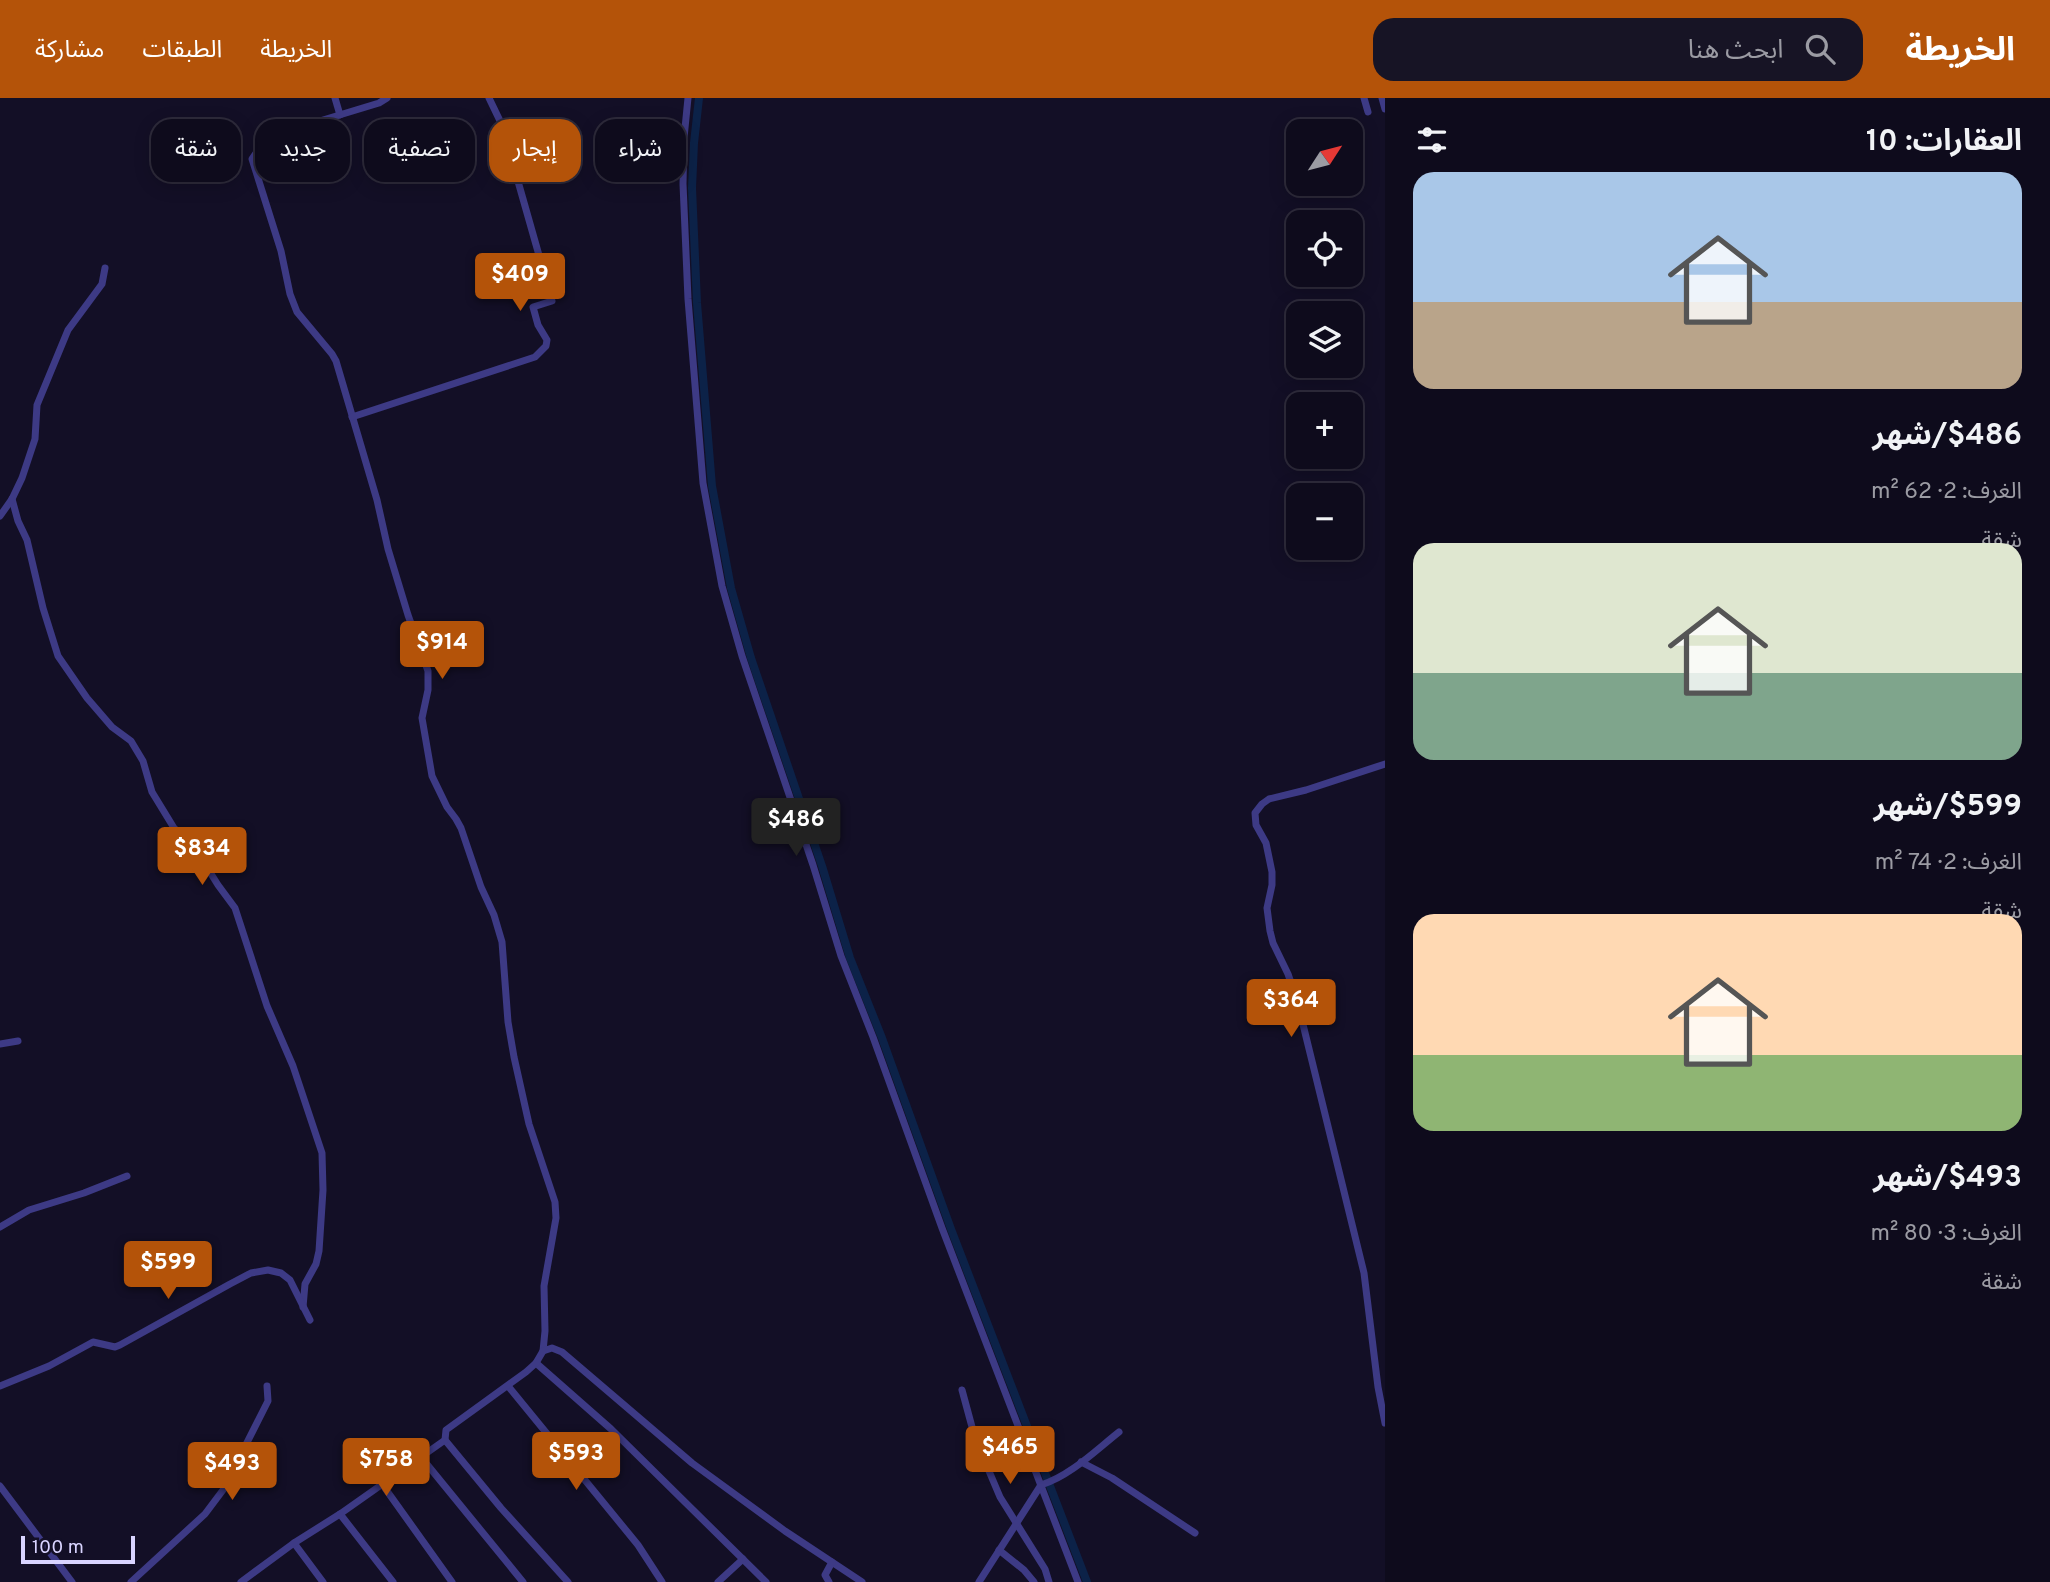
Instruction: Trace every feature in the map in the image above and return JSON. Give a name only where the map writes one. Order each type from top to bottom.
[{"type":"street","points":[[335,98],[340,115]]},
{"type":"street","points":[[387,98],[379,103],[267,137],[252,159],[297,312],[336,361],[377,500],[396,576],[428,671],[428,690],[422,718],[432,776],[461,828],[502,942],[508,1022],[514,1057],[529,1124],[555,1202],[556,1218],[544,1286],[543,1351],[536,1363],[508,1386],[446,1430],[445,1440],[501,1508],[568,1582]]},
{"type":"street","points":[[352,417],[527,360],[535,357],[546,346],[547,340],[538,325],[533,307],[552,301],[502,125],[489,98]]},
{"type":"street","points":[[688,98],[683,184],[688,299],[702,483],[722,586],[742,656],[841,956],[947,1241],[1079,1582]]},
{"type":"street","points":[[1364,98],[1368,112]]},
{"type":"street","points":[[1382,98],[1385,109]]},
{"type":"street","points":[[0,516],[22,478],[35,439],[37,405],[68,330],[102,284],[105,268]]},
{"type":"street","points":[[12,499],[27,540],[58,656],[87,698],[112,727],[131,741],[143,761],[152,792],[174,828],[192,845],[235,908],[267,1006],[293,1066],[322,1153],[323,1191],[319,1251],[316,1264],[304,1284],[303,1307]]},
{"type":"street","points":[[1385,764],[1265,801],[1255,817],[1266,843],[1272,872],[1267,908],[1273,943],[1297,1000],[1364,1273],[1376,1376],[1385,1423]]},
{"type":"street","points":[[0,1044],[18,1041]]},
{"type":"street","points":[[0,1227],[29,1210],[127,1176]]},
{"type":"street","points":[[0,1386],[49,1366],[93,1342],[115,1347],[120,1345],[198,1300],[251,1273],[268,1269],[281,1273],[289,1280],[310,1320]]},
{"type":"street","points":[[543,1351],[552,1348],[562,1352],[692,1463],[862,1582]]},
{"type":"street","points":[[536,1363],[611,1429],[766,1582]]},
{"type":"street","points":[[131,1582],[205,1514],[223,1490],[268,1401],[267,1386]]},
{"type":"street","points":[[508,1386],[638,1545],[662,1582]]},
{"type":"street","points":[[962,1390],[975,1438],[1000,1497],[1045,1569],[1049,1582]]},
{"type":"street","points":[[979,1582],[1041,1485],[1049,1483],[1082,1462],[1119,1432]]},
{"type":"street","points":[[241,1582],[445,1440]]},
{"type":"street","points":[[421,1457],[523,1582]]},
{"type":"street","points":[[1082,1462],[1112,1478],[1195,1533]]},
{"type":"street","points":[[383,1484],[452,1582]]},
{"type":"street","points":[[0,1486],[72,1582]]},
{"type":"street","points":[[341,1514],[393,1582]]},
{"type":"street","points":[[294,1543],[323,1582]]},
{"type":"street","points":[[999,1550],[1024,1570],[1034,1582]]},
{"type":"street","points":[[718,1582],[743,1559]]},
{"type":"street","points":[[829,1582],[825,1575],[832,1562]]},
{"type":"street","points":[[253,1574],[259,1582]]},
{"type":"waterway","points":[[699,98],[692,188],[697,303],[712,486],[731,588],[751,658],[822,866],[850,958],[1087,1582]]}]
